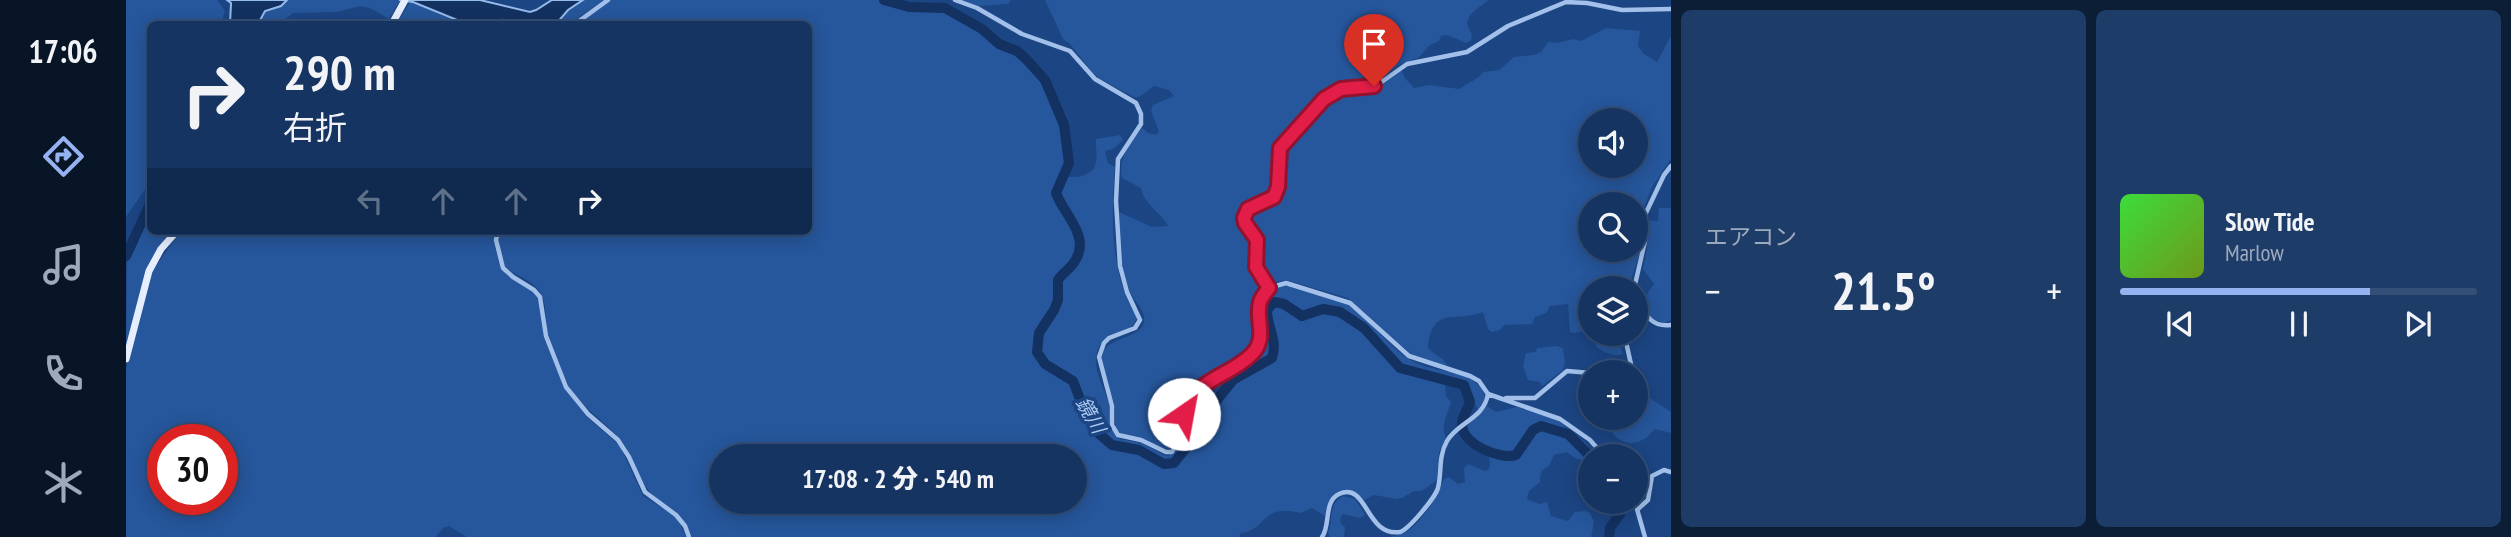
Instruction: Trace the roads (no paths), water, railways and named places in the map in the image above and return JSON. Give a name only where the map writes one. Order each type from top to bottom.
[{"type":"main road","points":[[394,21],[405,0]]},
{"type":"main road","points":[[126,359],[149,271],[161,249],[173,235]]},
{"type":"street","points":[[579,21],[608,0]]},
{"type":"street","points":[[956,0],[977,8],[1023,34],[1070,51],[1095,79],[1132,99],[1139,108],[1141,124],[1118,159],[1116,201],[1120,266],[1127,292],[1140,320],[1135,328],[1109,338],[1099,357],[1112,406],[1112,425],[1118,435],[1141,440],[1166,452],[1172,452],[1177,444],[1186,407],[1193,395],[1198,388],[1252,354],[1261,335],[1259,304],[1269,288],[1286,283],[1342,298],[1357,307],[1409,356],[1470,376],[1479,381],[1488,394],[1570,424],[1591,444]]},
{"type":"street","points":[[1269,288],[1256,267],[1257,240],[1245,223],[1245,214],[1252,206],[1274,197],[1278,187],[1280,148],[1328,95],[1341,89],[1374,86],[1407,64],[1461,54],[1508,26],[1566,2],[1622,10],[1671,9]]},
{"type":"street","points":[[1637,276],[1645,242],[1642,224],[1644,217],[1671,166]]},
{"type":"street","points":[[498,235],[499,256],[503,268],[540,297],[546,336],[566,387],[588,414],[618,440],[645,492],[676,515],[690,537]]},
{"type":"street","points":[[1648,317],[1656,325],[1671,325]]},
{"type":"street","points":[[1488,394],[1502,398],[1530,399],[1547,390],[1567,371],[1578,372]]},
{"type":"street","points":[[1322,537],[1327,527],[1332,500],[1344,493],[1359,499],[1373,524],[1381,530],[1394,533],[1404,530],[1436,494],[1441,456],[1450,436],[1481,411],[1488,394]]},
{"type":"street","points":[[1648,500],[1652,476],[1664,470],[1671,472]]},
{"type":"street","points":[[1639,514],[1645,537]]},
{"type":"waterway","name":"鏡川","points":[[884,0],[909,7],[945,8],[982,29],[999,44],[1017,51],[1045,80],[1064,125],[1069,163],[1056,193],[1078,233],[1080,242],[1074,262],[1058,280],[1058,300],[1039,333],[1037,352],[1045,364],[1073,381],[1083,407],[1098,433],[1112,445],[1139,450],[1164,464],[1174,463],[1186,448],[1196,426],[1233,380],[1272,358],[1274,345],[1267,310],[1274,302],[1284,304],[1302,316],[1323,309],[1340,312],[1364,328],[1400,368],[1464,385],[1470,402],[1462,421],[1463,431],[1474,444],[1483,449],[1501,455],[1516,455],[1533,430],[1541,426],[1568,434],[1578,444]]},
{"type":"waterway","points":[[126,256],[147,210]]},
{"type":"waterway","name":"鏡川","points":[[1609,537],[1610,528],[1620,514]]}]
